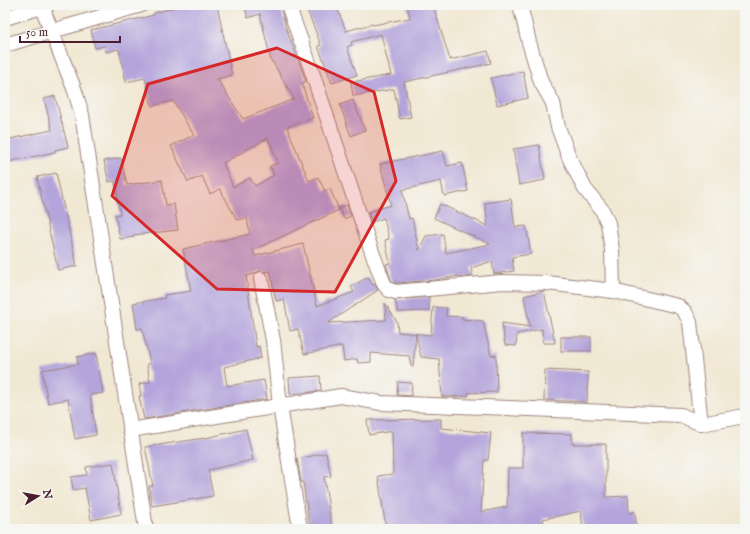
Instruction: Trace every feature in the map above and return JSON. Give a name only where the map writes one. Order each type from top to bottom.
[{"type":"street","points":[[5,45],[141,5]]},
{"type":"street","points":[[288,5],[384,284],[390,290],[396,292],[502,282],[547,283],[613,291],[678,306],[685,312],[690,322],[701,424]]},
{"type":"street","points":[[520,5],[541,82],[553,103],[558,127],[569,157],[585,189],[602,210],[608,223],[612,250],[613,291]]},
{"type":"street","points":[[5,18],[45,6],[52,31],[75,91],[82,116],[146,529]]},
{"type":"street","points":[[261,279],[273,340],[280,406],[300,529]]},
{"type":"street","points":[[130,430],[341,396],[381,403],[681,415],[701,424],[745,416]]},
{"type":"highlighted area","points":[[277,48],[374,92],[396,181],[335,292],[217,289],[112,196],[148,84]]},
{"type":"building","points":[[184,5],[217,5],[232,75],[217,79],[243,119],[294,99],[271,61],[260,14],[248,18],[244,5],[280,5],[286,28],[306,81],[302,84],[313,118],[287,127],[309,181],[318,177],[325,191],[330,189],[339,210],[253,250],[255,256],[303,244],[317,306],[354,292],[351,287],[368,277],[373,285],[375,284],[378,290],[328,323],[386,320],[385,303],[397,322],[398,332],[431,335],[433,307],[447,308],[446,316],[463,317],[462,319],[483,321],[491,356],[496,355],[497,392],[468,393],[468,396],[442,397],[439,359],[421,357],[416,334],[413,366],[411,366],[409,356],[371,353],[371,362],[358,363],[357,359],[344,361],[342,346],[304,354],[298,329],[290,331],[284,299],[276,301],[270,271],[260,271],[246,276],[256,347],[259,346],[261,358],[224,367],[227,386],[264,380],[267,399],[144,419],[139,396],[141,396],[139,384],[150,382],[147,364],[150,363],[142,328],[137,329],[133,303],[165,298],[164,295],[191,291],[183,249],[250,234],[247,218],[237,220],[220,189],[210,194],[202,176],[188,182],[171,146],[194,135],[173,101],[152,106],[145,78],[126,82],[119,49],[106,52],[105,46],[95,48],[91,30],[154,15],[154,13]],"holes":[[[268,138],[278,163],[270,166],[274,175],[255,186],[250,178],[233,187],[223,163]]]},
{"type":"building","points":[[305,5],[336,5],[346,31],[372,24],[410,18],[407,5],[433,5],[450,60],[488,51],[491,63],[404,82],[411,117],[400,119],[394,89],[353,96],[351,82],[391,75],[381,34],[351,42],[352,45],[347,47],[357,75],[332,83],[318,46],[321,45]]},
{"type":"building","points":[[523,71],[528,98],[497,105],[491,78]]},
{"type":"building","points":[[55,96],[68,147],[55,150],[55,152],[8,162],[5,140],[52,130],[44,99]]},
{"type":"building","points":[[353,100],[365,130],[351,136],[340,105]]},
{"type":"building","points":[[539,145],[545,180],[519,185],[513,149]]},
{"type":"building","points":[[443,151],[447,166],[462,163],[468,191],[444,196],[441,181],[402,190],[409,219],[412,218],[419,250],[426,236],[443,234],[446,253],[490,244],[434,218],[440,204],[488,226],[485,203],[511,199],[515,227],[526,226],[531,254],[512,257],[514,271],[494,274],[492,261],[471,268],[473,276],[459,278],[458,276],[435,280],[394,283],[391,280],[386,264],[390,263],[385,240],[389,239],[384,218],[371,222],[368,212],[391,205],[380,164]]},
{"type":"building","points":[[121,158],[127,185],[162,180],[166,205],[174,204],[178,230],[133,235],[134,237],[120,239],[115,215],[120,214],[115,181],[109,182],[104,161]]},
{"type":"building","points":[[56,173],[77,266],[58,270],[37,177]]},
{"type":"building","points":[[347,205],[351,216],[344,219],[339,208]]},
{"type":"building","points":[[544,291],[555,343],[543,343],[542,329],[517,334],[516,346],[505,345],[502,323],[530,327],[524,296]]},
{"type":"building","points":[[429,297],[429,311],[398,312],[395,300]]},
{"type":"building","points":[[561,337],[591,337],[591,351],[561,351]]},
{"type":"building","points":[[96,353],[103,393],[90,395],[96,435],[75,439],[68,399],[48,403],[42,370],[78,364],[77,357]]},
{"type":"building","points":[[545,370],[588,372],[587,402],[544,400]]},
{"type":"building","points":[[320,376],[321,391],[290,394],[289,378]]},
{"type":"building","points":[[398,382],[412,383],[411,396],[397,395]]},
{"type":"building","points":[[441,419],[441,428],[491,433],[488,460],[484,460],[481,512],[507,507],[508,468],[523,468],[523,433],[572,434],[572,444],[606,444],[606,497],[628,496],[629,513],[635,512],[637,529],[583,529],[581,511],[543,519],[545,529],[386,529],[378,476],[393,474],[392,431],[369,435],[367,420]]},
{"type":"building","points":[[246,429],[253,460],[208,470],[213,496],[152,506],[149,486],[153,486],[145,447],[205,438]]},
{"type":"building","points":[[326,453],[331,476],[324,477],[332,529],[310,529],[303,482],[301,482],[297,459]]},
{"type":"building","points":[[113,463],[121,514],[91,520],[85,488],[73,490],[71,477],[87,475],[86,467]]}]
